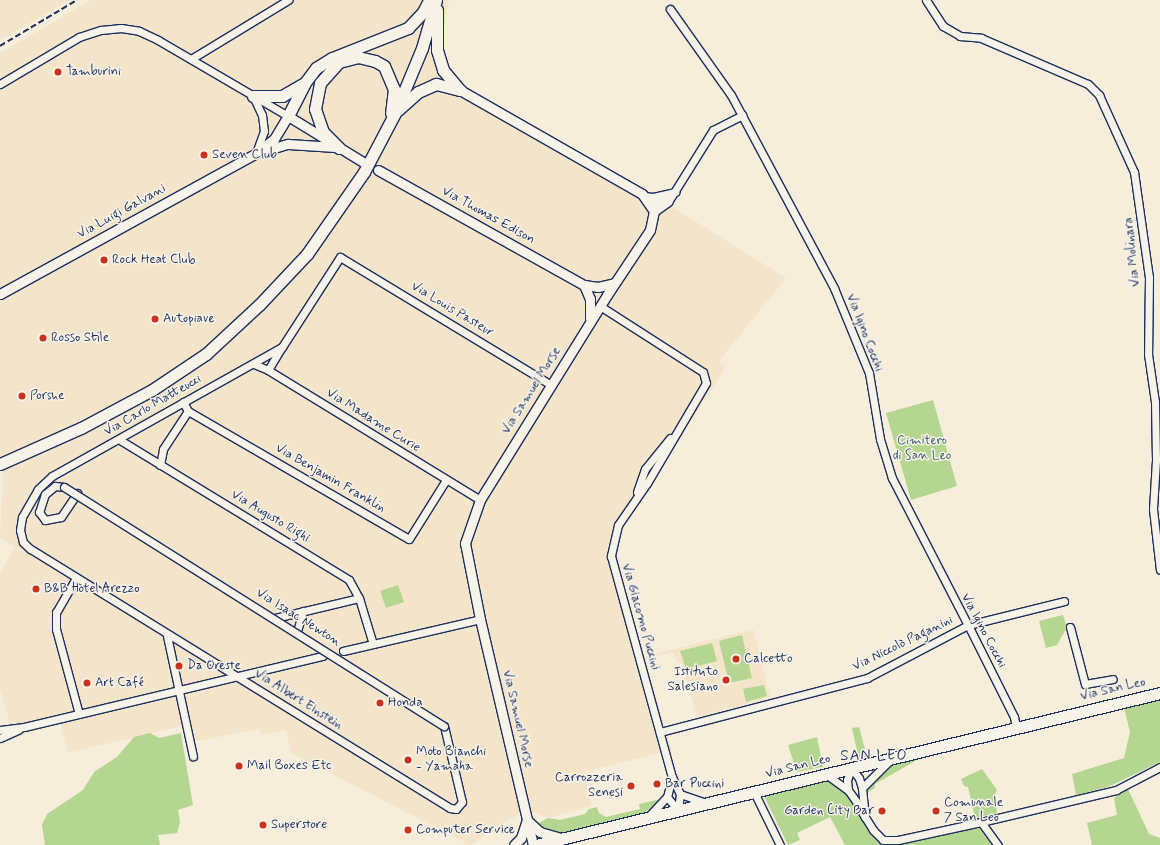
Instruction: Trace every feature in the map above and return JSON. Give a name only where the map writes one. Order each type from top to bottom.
[{"type":"main road","points":[[289,114],[304,84],[324,62],[408,28],[419,17],[429,0]]},
{"type":"main road","points":[[437,0],[437,50],[443,70],[460,90]]},
{"type":"main road","points":[[3,462],[81,428],[152,390],[206,354],[259,306],[307,254],[364,172],[390,125],[422,48],[437,0]]},
{"type":"main road","points":[[289,114],[318,75],[339,62],[358,57],[375,61],[384,66],[394,89],[390,125]]},
{"type":"main road","points":[[339,62],[320,83],[315,109],[324,132],[339,148]]},
{"type":"main road","points":[[252,96],[282,96],[304,84]]},
{"type":"main road","points":[[395,113],[418,92],[436,84],[460,90]]},
{"type":"main road","name":"Via San Leo","points":[[534,845],[1160,693]]},
{"type":"street","points":[[191,59],[288,0]]},
{"type":"street","name":"Via Molinara","points":[[926,0],[943,26],[960,36],[981,38],[1088,84],[1099,95],[1134,172],[1149,277],[1148,354],[1155,402],[1156,453],[1153,509],[1160,570]]},
{"type":"street","name":"Via Igino Cocchi","points":[[670,9],[731,95],[834,288],[868,373],[880,439],[892,478],[1014,717],[1016,727]]},
{"type":"street","points":[[0,84],[79,37],[101,30],[121,28],[139,31],[191,59],[252,96],[289,114],[339,148],[363,162]]},
{"type":"street","points":[[460,90],[644,196],[658,197],[675,192]]},
{"type":"street","points":[[252,96],[262,115],[264,131],[256,153]]},
{"type":"street","name":"Via Luigi Galvani","points":[[0,294],[256,153],[274,139],[289,114]]},
{"type":"street","points":[[650,230],[713,130],[742,115]]},
{"type":"street","name":"Via Luigi Galvani","points":[[256,153],[288,144],[339,148]]},
{"type":"street","name":"Via Thomas Edison","points":[[378,170],[584,285]]},
{"type":"street","points":[[652,209],[675,192]]},
{"type":"street","points":[[644,196],[652,209]]},
{"type":"street","points":[[652,209],[668,202]]},
{"type":"street","name":"Via Samuel Morse","points":[[534,845],[480,619],[465,543],[480,500],[603,300],[650,230],[652,209]]},
{"type":"street","name":"Via Carlo Matteucci","points":[[268,370],[340,257]]},
{"type":"street","name":"Via Louis Pasteur","points":[[340,257],[551,385]]},
{"type":"street","points":[[584,285],[598,287],[615,282]]},
{"type":"street","points":[[584,285],[590,299],[592,312],[589,323]]},
{"type":"street","points":[[590,299],[603,300],[598,287]]},
{"type":"street","name":"Via Giacomo Puccini","points":[[603,300],[704,372],[706,383],[682,424],[646,469],[634,499],[618,525],[611,556],[672,777],[680,794]]},
{"type":"street","name":"Via Carlo Matteucci","points":[[38,489],[52,476],[120,440],[282,347]]},
{"type":"street","name":"Via Madame Curie","points":[[254,364],[268,370],[480,500]]},
{"type":"street","points":[[160,465],[162,449],[188,411],[184,402]]},
{"type":"street","name":"Via Benjamin Franklin","points":[[188,411],[409,539],[446,480]]},
{"type":"street","name":"Via Augusto Righi","points":[[120,440],[349,580],[359,598],[373,644]]},
{"type":"street","name":"Via Isaac Newton","points":[[77,493],[72,501],[61,517],[52,520],[45,520],[39,512],[45,494],[55,486],[64,487],[275,618],[297,631],[444,726],[461,796]]},
{"type":"street","name":"Via Albert Einstein","points":[[38,489],[22,517],[20,530],[23,542],[30,549],[167,636],[237,677],[450,808],[456,809],[461,805],[461,796]]},
{"type":"street","points":[[76,578],[56,612],[56,629],[79,714]]},
{"type":"street","points":[[275,618],[359,598]]},
{"type":"street","name":"Via Niccolò Paganini","points":[[660,732],[867,678],[968,625],[1064,601]]},
{"type":"street","points":[[297,631],[303,611]]},
{"type":"street","points":[[343,651],[480,619]]},
{"type":"street","points":[[1070,627],[1085,684],[1113,678]]},
{"type":"street","points":[[167,636],[193,756]]},
{"type":"street","points":[[0,730],[24,727],[323,656]]},
{"type":"street","points":[[1,738],[24,727]]},
{"type":"street","points":[[862,788],[892,758]]},
{"type":"street","points":[[826,774],[848,790],[865,817],[883,840],[898,840],[982,822],[1116,790],[1160,767]]},
{"type":"street","points":[[851,768],[859,778],[862,788],[865,817]]},
{"type":"street","points":[[848,790],[847,780],[851,768]]},
{"type":"street","points":[[648,818],[666,797],[672,777]]},
{"type":"street","points":[[754,792],[780,845]]},
{"type":"street","points":[[678,810],[680,794],[707,803]]},
{"type":"street","points":[[666,797],[678,810]]},
{"type":"street","points":[[514,845],[521,838],[527,820],[540,832],[564,838]]},
{"type":"street","points":[[982,822],[998,845]]},
{"type":"street","points":[[552,845],[564,838]]},
{"type":"shaded area","points":[[0,0],[70,0],[0,40]]},
{"type":"shaded area","points":[[91,0],[449,0],[441,42],[449,70],[461,84],[642,188],[786,278],[719,361],[726,367],[625,524],[617,555],[633,620],[672,750],[584,772],[592,806],[548,818],[534,812],[519,814],[470,845],[291,753],[286,730],[262,735],[259,729],[197,741],[181,726],[68,753],[60,723],[14,738],[0,689],[0,573],[15,547],[0,538],[3,472],[0,458],[0,53]]},
{"type":"shaded area","name":"Istituto Salesiano","points":[[753,629],[770,698],[697,717],[681,662],[677,663],[673,652],[649,658],[648,656]]},
{"type":"green space","name":"Cimitero di San Leo","points":[[933,400],[957,486],[911,500],[886,413]]},
{"type":"green space","points":[[398,585],[404,602],[386,608],[380,591]]},
{"type":"green space","points":[[1063,615],[1067,627],[1057,645],[1046,648],[1039,621]]},
{"type":"green space","name":"Calcetto","points":[[742,635],[752,678],[729,683],[719,641]]},
{"type":"green space","points":[[712,643],[717,661],[686,669],[680,651]]},
{"type":"green space","points":[[764,685],[767,696],[746,702],[743,689]]},
{"type":"green space","points":[[1160,698],[1160,762],[1108,787],[1076,795],[1072,774],[1124,758],[1130,732],[1124,708]]},
{"type":"green space","points":[[859,727],[867,757],[859,759],[852,728]]},
{"type":"green space","points":[[150,733],[159,738],[181,733],[193,805],[178,810],[180,822],[177,833],[158,835],[160,845],[45,845],[42,825],[47,814],[83,790],[94,772],[117,757],[134,737]]},
{"type":"green space","points":[[817,737],[823,767],[797,772],[788,745]]},
{"type":"green space","points":[[916,758],[917,760],[875,784],[875,788],[865,794],[870,783],[888,767]]},
{"type":"green space","points":[[982,769],[997,790],[995,794],[997,813],[975,818],[968,787],[964,786],[961,779]]},
{"type":"green space","points":[[826,781],[847,792],[871,832],[884,844],[898,845],[845,845],[830,817],[797,833],[800,840],[788,845],[764,796]]},
{"type":"green space","points":[[1128,789],[1149,834],[1160,838],[1160,845],[1092,845],[1087,823],[1117,815],[1114,798]]},
{"type":"green space","points":[[661,799],[643,814],[559,833],[535,825],[548,818],[560,820],[585,814],[589,809],[597,807],[599,813],[606,817],[640,809],[639,804]]},
{"type":"green space","points":[[979,828],[992,845],[898,845]]},
{"type":"railway","points":[[0,46],[77,0]]},
{"type":"place","name":"Tamburini","points":[[58,72]]},
{"type":"place","name":"Seven Club","points":[[204,155]]},
{"type":"place","name":"Rock Heat Club","points":[[104,260]]},
{"type":"place","name":"Autopiave","points":[[155,319]]},
{"type":"place","name":"Rosso Stile","points":[[43,338]]},
{"type":"place","name":"Porshe","points":[[22,396]]},
{"type":"place","name":"B&B Hotel Arezzo","points":[[36,589]]},
{"type":"place","name":"Calcetto","points":[[736,659]]},
{"type":"place","name":"Da Oreste","points":[[179,666]]},
{"type":"place","name":"Istituto Salesiano","points":[[726,680]]},
{"type":"place","name":"Art Café","points":[[87,683]]},
{"type":"place","name":"Honda","points":[[380,703]]},
{"type":"place","name":"Moto Bianchi - Yamaha","points":[[408,760]]},
{"type":"place","name":"Mail Boxes Etc","points":[[239,766]]},
{"type":"place","name":"Bar Puccini","points":[[657,784]]},
{"type":"place","name":"Carrozzeria Senesi","points":[[631,786]]},
{"type":"place","name":"Garden City Bar","points":[[882,811]]},
{"type":"place","name":"Comunale 7 San Leo","points":[[936,811]]},
{"type":"place","name":"Superstore","points":[[263,825]]},
{"type":"place","name":"Computer Service","points":[[408,830]]},
{"type":"district","name":"SAN LEO","points":[[874,757]]}]
